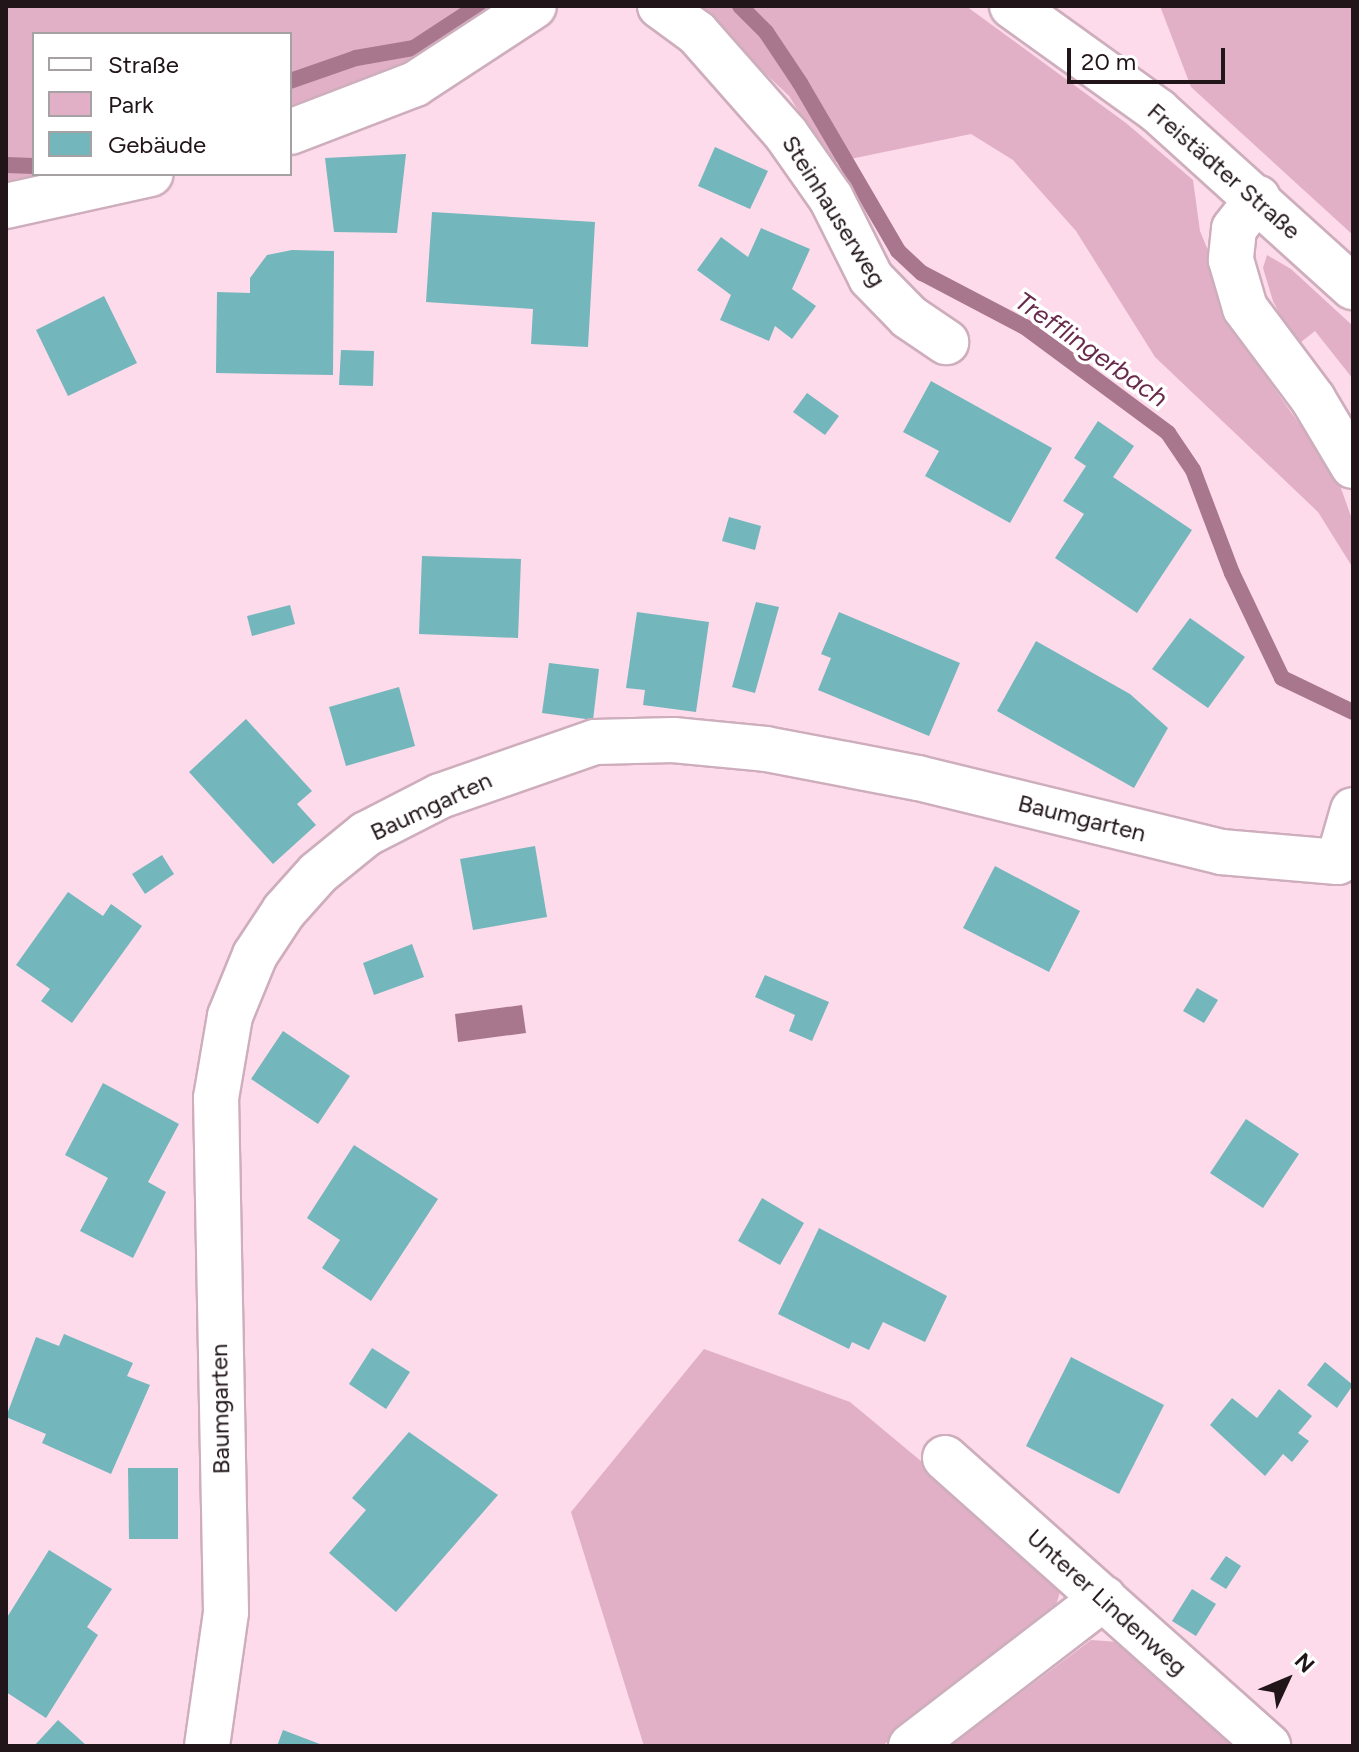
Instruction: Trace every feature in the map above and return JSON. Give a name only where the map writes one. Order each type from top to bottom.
[{"type":"street","points":[[292,131],[415,84],[534,6]]},
{"type":"street","name":"Steinhauserweg","points":[[660,6],[697,33],[786,134],[831,198],[871,278],[909,317],[946,342]]},
{"type":"street","name":"Freistädter Straße","points":[[1012,6],[1158,111],[1258,198],[1353,287]]},
{"type":"street","points":[[6,206],[141,176]]},
{"type":"street","points":[[1258,198],[1234,229],[1231,260],[1245,308],[1313,399],[1353,466]]},
{"type":"street","name":"Baumgarten","points":[[207,1746],[226,1612],[215,1180],[216,1098],[230,1016],[255,955],[284,911],[318,873],[366,834],[440,796],[595,742],[673,740],[766,749],[918,778],[1221,852],[1346,870],[1353,810]]},
{"type":"street","name":"Unterer Lindenweg","points":[[945,1458],[1268,1746]]},
{"type":"street","points":[[911,1746],[1104,1598]]},
{"type":"green space","points":[[6,6],[507,6],[400,71],[292,113],[292,32],[32,32],[32,176],[74,176],[6,189]]},
{"type":"green space","points":[[695,6],[966,6],[1126,123],[1193,180],[1200,231],[1252,357],[1337,477],[1353,522],[1353,568],[1318,512],[1155,357],[1076,231],[1013,160],[971,134],[831,163],[789,96]]},
{"type":"green space","points":[[1160,6],[1353,6],[1353,235],[1191,87]]},
{"type":"green space","points":[[1267,255],[1291,269],[1353,326],[1353,379],[1315,331],[1296,346],[1273,301],[1263,268]]},
{"type":"green space","points":[[704,1349],[850,1402],[1052,1570],[1060,1592],[1054,1612],[882,1746],[644,1746],[571,1512]]},
{"type":"green space","points":[[1091,1640],[1119,1642],[1240,1746],[950,1746]]},
{"type":"shaded area","points":[[522,1005],[526,1033],[458,1042],[455,1014]]},
{"type":"building","points":[[715,147],[768,171],[750,209],[698,186]]},
{"type":"building","points":[[406,154],[397,233],[334,232],[325,158]]},
{"type":"building","points":[[432,212],[595,222],[588,347],[531,344],[533,309],[426,302]]},
{"type":"building","points":[[761,228],[810,249],[792,289],[816,306],[792,339],[775,326],[769,341],[720,320],[731,295],[697,270],[721,237],[748,257]]},
{"type":"building","points":[[292,250],[334,251],[333,375],[216,373],[217,292],[250,293],[250,278],[267,255]]},
{"type":"building","points":[[104,296],[137,363],[68,396],[36,330]]},
{"type":"building","points":[[341,350],[374,351],[373,386],[339,385]]},
{"type":"building","points":[[931,381],[1052,448],[1010,523],[925,476],[939,451],[903,432]]},
{"type":"building","points":[[807,393],[839,416],[825,435],[793,412]]},
{"type":"building","points":[[1098,421],[1134,446],[1113,477],[1192,530],[1137,613],[1055,558],[1084,514],[1063,501],[1086,466],[1074,458]]},
{"type":"building","points":[[729,517],[761,526],[755,550],[722,541]]},
{"type":"building","points":[[422,556],[521,559],[518,638],[419,634]]},
{"type":"building","points":[[756,602],[779,607],[755,693],[732,687]]},
{"type":"building","points":[[290,605],[295,624],[252,636],[247,616]]},
{"type":"building","points":[[637,612],[709,622],[696,712],[643,705],[645,690],[626,688]]},
{"type":"building","points":[[839,612],[960,663],[929,736],[818,690],[831,658],[821,654]]},
{"type":"building","points":[[1190,618],[1245,657],[1208,708],[1152,669]]},
{"type":"building","points":[[1036,641],[1130,694],[1168,728],[1134,788],[997,711]]},
{"type":"building","points":[[549,663],[599,669],[593,720],[542,713]]},
{"type":"building","points":[[399,687],[415,746],[346,766],[329,707]]},
{"type":"building","points":[[246,719],[312,791],[297,804],[316,825],[273,864],[189,772]]},
{"type":"building","points":[[535,846],[547,917],[473,930],[460,859]]},
{"type":"building","points":[[162,855],[174,874],[145,894],[132,874]]},
{"type":"building","points":[[995,866],[1080,911],[1049,972],[963,928]]},
{"type":"building","points":[[68,892],[103,916],[111,904],[142,926],[72,1023],[41,1001],[50,989],[16,965]]},
{"type":"building","points":[[412,944],[424,977],[374,995],[363,963]]},
{"type":"building","points":[[765,975],[829,1002],[812,1041],[789,1031],[795,1015],[755,997]]},
{"type":"building","points":[[1197,988],[1218,1000],[1204,1023],[1183,1011]]},
{"type":"building","points":[[283,1031],[350,1076],[318,1124],[251,1079]]},
{"type":"building","points":[[103,1083],[179,1124],[148,1182],[166,1192],[133,1258],[80,1231],[108,1178],[65,1155]]},
{"type":"building","points":[[1246,1119],[1299,1154],[1263,1208],[1210,1173]]},
{"type":"building","points":[[354,1145],[438,1199],[371,1301],[322,1268],[340,1240],[307,1218]]},
{"type":"building","points":[[762,1198],[804,1223],[780,1265],[738,1241]]},
{"type":"building","points":[[819,1228],[947,1296],[925,1342],[883,1322],[869,1350],[852,1342],[849,1349],[778,1314]]},
{"type":"building","points":[[64,1334],[133,1363],[127,1376],[150,1385],[111,1474],[42,1443],[46,1434],[6,1417],[36,1337],[59,1346]]},
{"type":"building","points":[[372,1348],[410,1372],[386,1409],[349,1384]]},
{"type":"building","points":[[1071,1357],[1164,1405],[1119,1494],[1026,1446]]},
{"type":"building","points":[[1325,1362],[1353,1385],[1337,1408],[1307,1385]]},
{"type":"building","points":[[1279,1389],[1312,1416],[1298,1433],[1309,1441],[1292,1462],[1283,1454],[1265,1476],[1210,1425],[1232,1398],[1257,1418]]},
{"type":"building","points":[[409,1432],[498,1495],[396,1612],[329,1553],[366,1510],[352,1498]]},
{"type":"building","points":[[128,1468],[178,1468],[178,1539],[129,1539]]},
{"type":"building","points":[[49,1550],[112,1589],[87,1627],[98,1635],[46,1718],[6,1692],[6,1619]]},
{"type":"building","points":[[1226,1556],[1241,1566],[1226,1589],[1210,1579]]},
{"type":"building","points":[[1192,1589],[1216,1604],[1196,1636],[1172,1621]]},
{"type":"building","points":[[58,1720],[75,1735],[87,1746],[34,1746]]},
{"type":"building","points":[[283,1730],[325,1746],[277,1746]]},
{"type":"waterway","name":"Trefflingerbach","points":[[292,80],[356,58],[414,48],[478,6]]},
{"type":"waterway","name":"Trefflingerbach","points":[[740,6],[766,32],[800,83],[898,251],[922,273],[1025,327],[1168,433],[1193,470],[1232,573],[1282,678],[1353,712]]},
{"type":"waterway","name":"Trefflingerbach","points":[[6,165],[32,166]]}]
